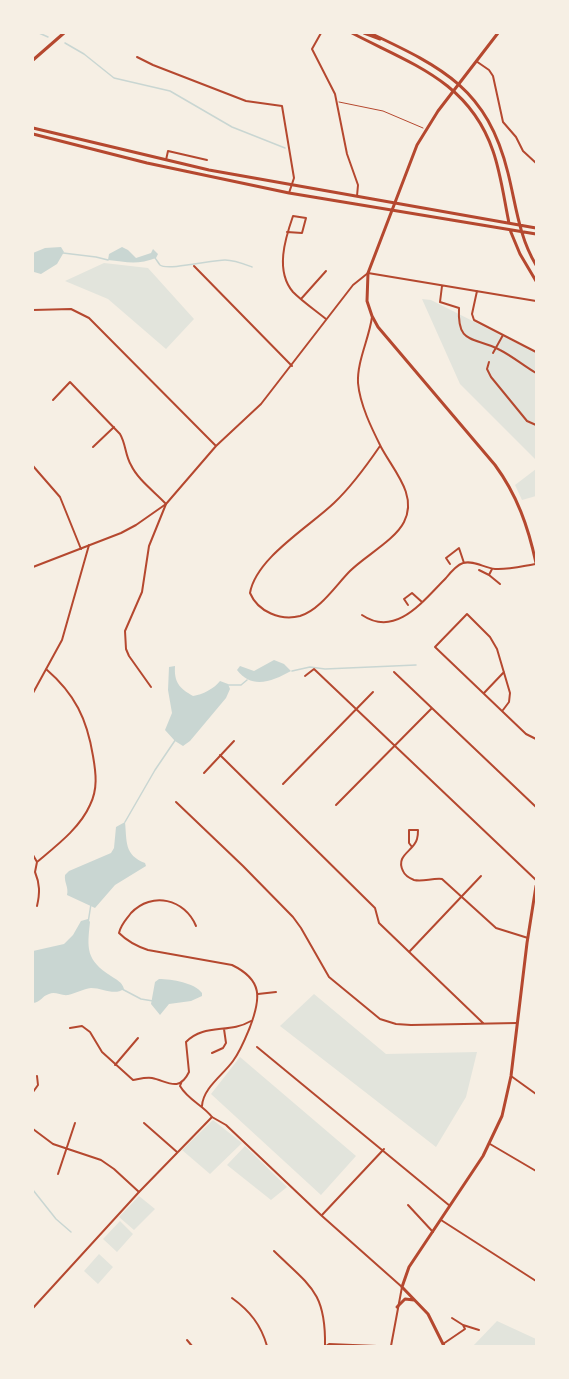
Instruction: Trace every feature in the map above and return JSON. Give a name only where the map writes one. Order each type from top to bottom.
[{"type":"main road","points":[[33,60],[64,33]]},
{"type":"main road","points":[[352,33],[436,76],[454,90],[469,108],[492,150],[512,236],[524,263],[536,281]]},
{"type":"main road","points":[[363,33],[384,40]]},
{"type":"main road","points":[[370,33],[436,66],[476,103],[491,125],[501,150],[520,228],[536,265]]},
{"type":"main road","points":[[498,33],[425,129],[368,273],[367,296],[372,316],[380,330],[504,478],[523,513],[536,563]]},
{"type":"main road","points":[[33,128],[209,170],[534,228]]},
{"type":"main road","points":[[33,134],[147,163],[289,193],[534,233]]},
{"type":"main road","points":[[444,1345],[428,1314],[402,1287],[409,1267],[490,1144],[502,1116],[511,1076],[536,886]]},
{"type":"main road","points":[[397,1307],[405,1299],[415,1300]]},
{"type":"street","points":[[321,33],[312,49],[335,94],[348,154],[358,185],[357,196]]},
{"type":"street","points":[[137,57],[246,101],[282,105],[294,178],[289,193]]},
{"type":"street","points":[[477,61],[493,76],[503,122],[516,137],[523,151],[536,163]]},
{"type":"street","points":[[166,160],[168,151],[207,160]]},
{"type":"street","points":[[287,232],[302,233],[306,218],[293,216],[287,232],[284,253],[285,277],[288,285],[300,299],[326,319]]},
{"type":"street","points":[[194,266],[292,366]]},
{"type":"street","points":[[300,299],[326,271]]},
{"type":"street","points":[[33,567],[136,525],[166,504],[216,446],[259,406],[353,285],[368,273],[536,301]]},
{"type":"street","points":[[442,286],[440,302],[459,308],[458,325],[464,335],[496,348],[536,373]]},
{"type":"street","points":[[477,291],[472,314],[474,320],[536,352]]},
{"type":"street","points":[[33,310],[71,309],[89,318],[216,446]]},
{"type":"street","points":[[372,316],[359,369],[360,396],[380,446],[406,489],[407,514],[403,524],[361,560],[307,614],[293,617],[277,616],[264,609],[252,597],[251,590],[256,576],[275,555],[336,501],[380,446]]},
{"type":"street","points":[[493,353],[503,335]]},
{"type":"street","points":[[489,362],[487,369],[490,377],[527,421],[536,425]]},
{"type":"street","points":[[53,400],[70,382],[114,427],[124,441],[132,468],[166,504]]},
{"type":"street","points":[[93,447],[114,427]]},
{"type":"street","points":[[33,466],[60,496],[81,549]]},
{"type":"street","points":[[151,687],[140,675],[129,656],[126,649],[125,631],[142,592],[149,546],[166,504]]},
{"type":"street","points":[[33,693],[62,640],[89,545]]},
{"type":"street","points":[[450,564],[446,558],[459,548],[464,563]]},
{"type":"street","points":[[362,615],[384,624],[407,615],[464,563],[477,563],[492,569],[536,563]]},
{"type":"street","points":[[489,575],[492,569]]},
{"type":"street","points":[[480,570],[500,584]]},
{"type":"street","points":[[408,604],[404,599],[412,593],[422,602]]},
{"type":"street","points":[[503,711],[511,697],[494,642],[467,614],[435,647],[526,734],[536,740]]},
{"type":"street","points":[[37,906],[40,891],[35,872],[37,862],[67,836],[86,812],[94,796],[96,784],[91,744],[83,716],[66,689],[46,669]]},
{"type":"street","points":[[305,676],[314,669],[536,880]]},
{"type":"street","points":[[394,672],[536,807]]},
{"type":"street","points":[[484,693],[504,672]]},
{"type":"street","points":[[284,784],[373,692]]},
{"type":"street","points":[[336,805],[432,708]]},
{"type":"street","points":[[204,773],[234,741]]},
{"type":"street","points":[[220,755],[375,908],[379,923],[483,1023]]},
{"type":"street","points":[[176,802],[293,917],[328,976],[380,1019],[411,1025],[517,1023]]},
{"type":"street","points":[[412,847],[409,843],[409,830],[418,830],[417,840],[412,847],[404,855],[402,862],[407,877],[420,881],[440,879],[496,928],[528,938]]},
{"type":"street","points":[[33,855],[37,862]]},
{"type":"street","points":[[409,952],[481,876]]},
{"type":"street","points":[[196,926],[188,912],[180,905],[156,900],[144,903],[135,910],[121,925],[119,933],[136,946],[231,965],[252,979],[258,994],[257,1010],[240,1051],[204,1096],[202,1106]]},
{"type":"street","points":[[258,994],[276,992]]},
{"type":"street","points":[[252,1021],[232,1029],[195,1033],[186,1042],[189,1072],[180,1086],[183,1092],[226,1125],[322,1216],[402,1287],[391,1346]]},
{"type":"street","points":[[70,1028],[82,1026],[90,1032],[102,1052],[133,1080],[154,1078],[171,1085],[182,1081]]},
{"type":"street","points":[[212,1053],[223,1048],[226,1042],[224,1029]]},
{"type":"street","points":[[115,1065],[138,1038]]},
{"type":"street","points":[[257,1047],[384,1149],[450,1206]]},
{"type":"street","points":[[33,1092],[38,1085],[37,1076]]},
{"type":"street","points":[[511,1076],[536,1094]]},
{"type":"street","points":[[33,1308],[139,1192],[213,1117]]},
{"type":"street","points":[[58,1174],[75,1123]]},
{"type":"street","points":[[144,1123],[177,1152]]},
{"type":"street","points":[[33,1129],[53,1144],[100,1160],[114,1169],[139,1192]]},
{"type":"street","points":[[490,1144],[536,1171]]},
{"type":"street","points":[[322,1216],[384,1149]]},
{"type":"street","points":[[408,1205],[433,1232]]},
{"type":"street","points":[[441,1220],[536,1281]]},
{"type":"street","points":[[274,1251],[309,1284],[319,1299],[324,1313],[326,1346],[377,1346]]},
{"type":"street","points":[[232,1298],[255,1318],[263,1332],[267,1346]]},
{"type":"street","points":[[452,1318],[478,1330]]},
{"type":"street","points":[[444,1345],[464,1330],[463,1325]]},
{"type":"street","points":[[187,1340],[192,1346]]},
{"type":"lane","points":[[337,101],[383,111],[425,129]]},
{"type":"shaded area","points":[[61,247],[64,252],[57,264],[41,274],[34,272],[33,253],[45,248]]},
{"type":"shaded area","points":[[122,247],[136,258],[151,253],[153,249],[158,254],[156,258],[143,262],[108,260],[109,254]]},
{"type":"shaded area","points":[[104,263],[148,268],[194,319],[166,349],[108,299],[65,281]]},
{"type":"shaded area","points":[[422,299],[431,300],[536,353],[536,460],[460,384]]},
{"type":"shaded area","points":[[536,469],[536,496],[522,500],[515,485]]},
{"type":"shaded area","points":[[274,660],[284,664],[291,671],[277,678],[256,682],[249,680],[237,670],[240,666],[254,671]]},
{"type":"shaded area","points":[[175,666],[178,684],[193,696],[208,691],[220,681],[228,684],[230,689],[226,698],[190,741],[183,746],[165,730],[172,713],[168,690],[169,667]]},
{"type":"shaded area","points":[[125,822],[130,852],[146,866],[115,885],[95,908],[67,895],[65,875],[69,871],[111,853],[114,848],[116,827]]},
{"type":"shaded area","points":[[88,919],[90,922],[88,940],[93,959],[97,965],[121,983],[124,989],[112,992],[91,988],[68,995],[51,993],[33,1003],[33,951],[64,944],[73,935],[81,921]]},
{"type":"shaded area","points":[[159,979],[189,984],[199,990],[202,996],[191,1001],[169,1004],[160,1015],[151,1004],[155,982]]},
{"type":"shaded area","points":[[314,994],[386,1054],[477,1052],[466,1097],[436,1147],[280,1026]]},
{"type":"shaded area","points":[[240,1057],[356,1156],[321,1195],[211,1094]]},
{"type":"shaded area","points":[[213,1120],[242,1143],[210,1174],[182,1150]]},
{"type":"shaded area","points":[[245,1146],[287,1187],[271,1200],[227,1165]]},
{"type":"shaded area","points":[[139,1196],[155,1209],[134,1230],[119,1217]]},
{"type":"shaded area","points":[[120,1221],[133,1234],[117,1252],[103,1239]]},
{"type":"shaded area","points":[[99,1254],[113,1267],[98,1284],[84,1271]]},
{"type":"shaded area","points":[[497,1321],[536,1339],[536,1346],[473,1346]]},
{"type":"waterway","points":[[39,33],[48,37]]},
{"type":"waterway","points":[[65,43],[84,54],[114,78],[170,91],[232,127],[285,148]]},
{"type":"waterway","points":[[63,253],[108,260]]},
{"type":"waterway","points":[[155,258],[164,267],[225,260],[252,267]]},
{"type":"waterway","points":[[292,671],[310,667],[325,669],[416,665]]},
{"type":"waterway","points":[[227,685],[241,685],[247,680]]},
{"type":"waterway","points":[[125,822],[176,739]]},
{"type":"waterway","points":[[88,923],[91,904]]},
{"type":"waterway","points":[[122,989],[141,999],[153,1001]]},
{"type":"waterway","points":[[33,1190],[56,1219],[71,1232]]}]
